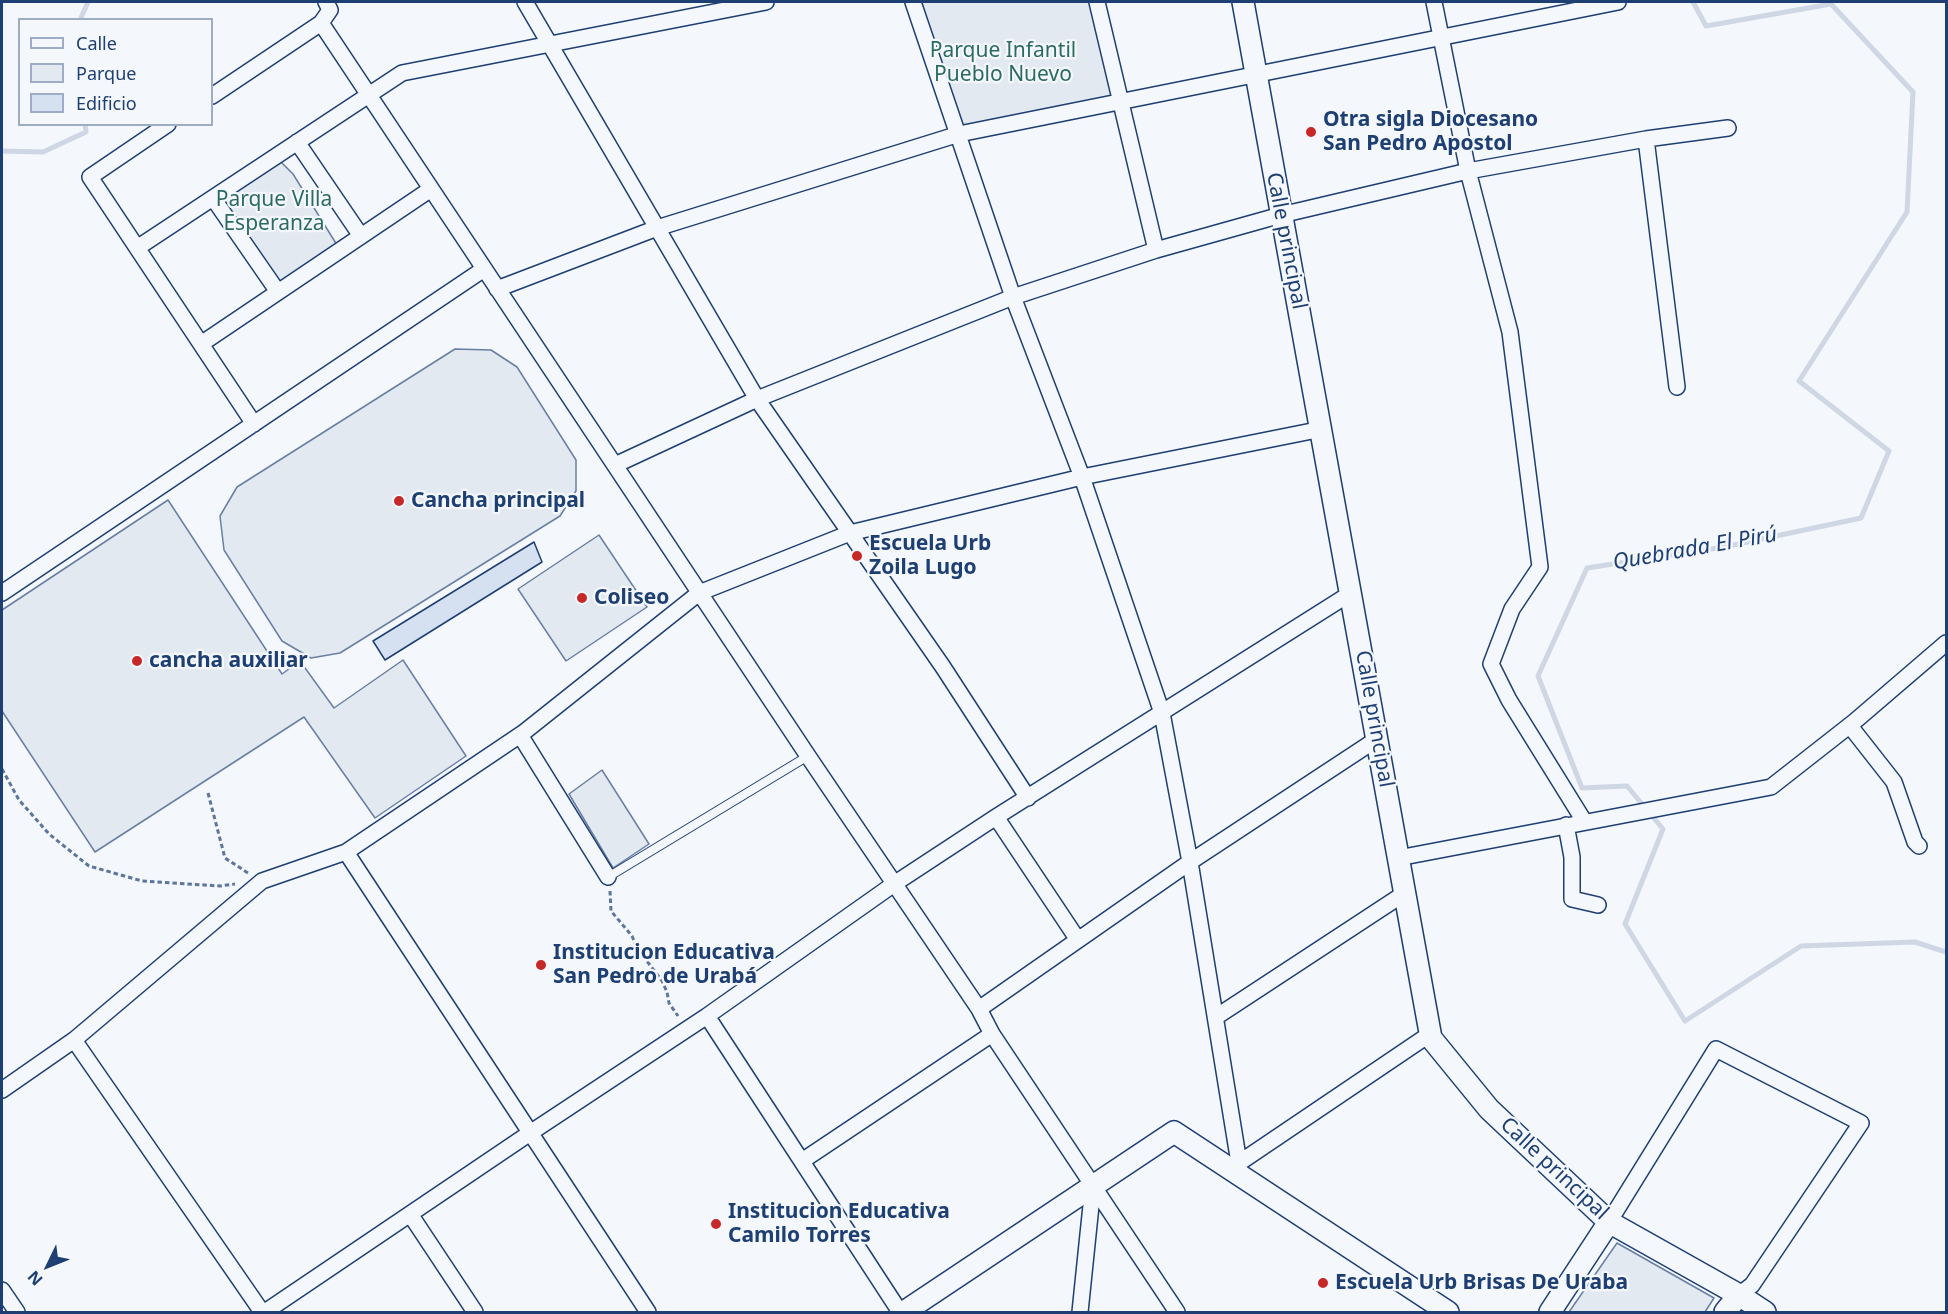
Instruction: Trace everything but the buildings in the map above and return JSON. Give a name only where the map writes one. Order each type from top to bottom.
[{"type":"main road","name":"Calle principal","points":[[1244,2],[1431,1038],[1489,1109],[1609,1222],[1765,1312]]},
{"type":"main road","points":[[902,1312],[1173,1132],[1238,1168],[1448,1312]]},
{"type":"main road","points":[[1550,1312],[1609,1222]]},
{"type":"main road","points":[[1725,1312],[1739,1295]]},
{"type":"street","points":[[213,95],[321,23],[330,10],[326,2]]},
{"type":"street","points":[[525,2],[757,399],[943,668],[1028,798]]},
{"type":"street","points":[[137,248],[402,73],[766,2]]},
{"type":"street","points":[[914,2],[1013,297],[1082,477],[1162,713],[1216,1017],[1238,1168],[1430,1034]]},
{"type":"street","points":[[1097,2],[1156,250]]},
{"type":"street","points":[[1434,2],[1468,171],[1510,332],[1540,567],[1512,609],[1491,664],[1509,700],[1584,821]]},
{"type":"street","points":[[497,289],[657,228],[959,134],[1617,2]]},
{"type":"street","points":[[321,23],[979,1009],[992,1034],[1177,1312]]},
{"type":"street","points":[[165,126],[90,177],[254,424]]},
{"type":"street","points":[[615,465],[757,399],[1013,297],[1156,250],[1281,215],[1468,171],[1646,139],[1728,128]]},
{"type":"street","points":[[1646,139],[1677,387]]},
{"type":"street","points":[[297,142],[361,236]]},
{"type":"street","points":[[201,344],[431,189]]},
{"type":"street","points":[[213,198],[278,292]]},
{"type":"street","points":[[2,593],[484,269]]},
{"type":"street","points":[[2,1090],[74,1040],[262,881],[346,852],[520,735],[699,592],[850,533],[1082,477],[1322,429]]},
{"type":"street","points":[[74,1040],[264,1312],[707,1016],[894,884],[1351,593]]},
{"type":"street","points":[[1398,858],[1771,787],[1850,726],[1947,643]]},
{"type":"street","points":[[1850,726],[1894,782],[1915,842],[1919,846]]},
{"type":"street","points":[[520,735],[609,877]]},
{"type":"street","points":[[979,1009],[1190,862],[1377,739]]},
{"type":"street","points":[[996,817],[1078,940]]},
{"type":"street","points":[[1566,825],[1572,858],[1572,899],[1598,905]]},
{"type":"street","points":[[346,852],[648,1312]]},
{"type":"street","points":[[1216,1017],[1405,893]]},
{"type":"street","points":[[707,1016],[902,1312]]},
{"type":"street","points":[[802,1161],[992,1034]]},
{"type":"street","points":[[1609,1222],[1716,1049],[1861,1122],[1752,1286],[1739,1295]]},
{"type":"street","points":[[1080,1312],[1093,1186]]},
{"type":"street","points":[[410,1214],[469,1310]]},
{"type":"street","points":[[2,1290],[17,1312]]},
{"type":"lane","points":[[609,877],[808,756]]},
{"type":"path","points":[[2,769],[19,800],[49,834],[89,866],[142,881],[220,886],[241,883],[246,879],[262,881]]},
{"type":"path","points":[[208,793],[225,858],[262,881]]},
{"type":"path","points":[[609,877],[611,911],[632,936],[662,981],[669,1003],[687,1029]]},
{"type":"green space","name":"Parque Infantil Pueblo Nuevo","points":[[913,2],[1097,2],[1121,102],[959,134]]},
{"type":"green space","name":"Parque Villa Esperanza","points":[[281,162],[293,174],[337,245],[279,284],[221,200]]},
{"type":"green space","name":"Cancha principal","points":[[455,349],[491,350],[517,367],[576,460],[576,491],[560,516],[340,653],[311,658],[282,641],[224,550],[220,516],[237,487]]},
{"type":"green space","name":"cancha auxiliar","points":[[168,500],[282,674],[300,661],[334,708],[403,660],[466,756],[375,818],[304,717],[95,852],[2,711],[2,610]]},
{"type":"green space","name":"Coliseo","points":[[599,535],[647,607],[566,661],[518,589]]},
{"type":"green space","points":[[602,770],[649,844],[613,868],[569,794]]},
{"type":"green space","points":[[1617,1243],[1714,1298],[1705,1312],[1569,1312]]},
{"type":"waterway","points":[[81,18],[88,2]]},
{"type":"waterway","name":"Quebrada El Pirú","points":[[1693,2],[1706,26],[1831,4],[1913,92],[1907,212],[1799,381],[1889,451],[1861,518],[1724,547],[1587,568],[1538,676],[1582,788],[1627,786],[1663,829],[1625,924],[1685,1021],[1801,946],[1915,942],[1946,952]]},
{"type":"waterway","points":[[2,151],[43,152],[86,132],[85,126]]},
{"type":"place","name":"Otra sigla Diocesano San Pedro Apostol","points":[[1311,132]]},
{"type":"place","name":"Cancha principal","points":[[399,501]]},
{"type":"place","name":"Escuela Urb Zoila Lugo","points":[[857,556]]},
{"type":"place","name":"Coliseo","points":[[582,598]]},
{"type":"place","name":"cancha auxiliar","points":[[137,661]]},
{"type":"place","name":"Institucion Educativa San Pedro de Urabá","points":[[541,965]]},
{"type":"place","name":"Institucion Educativa Camilo Torres","points":[[716,1224]]},
{"type":"place","name":"Escuela Urb Brisas De Uraba","points":[[1323,1283]]}]
